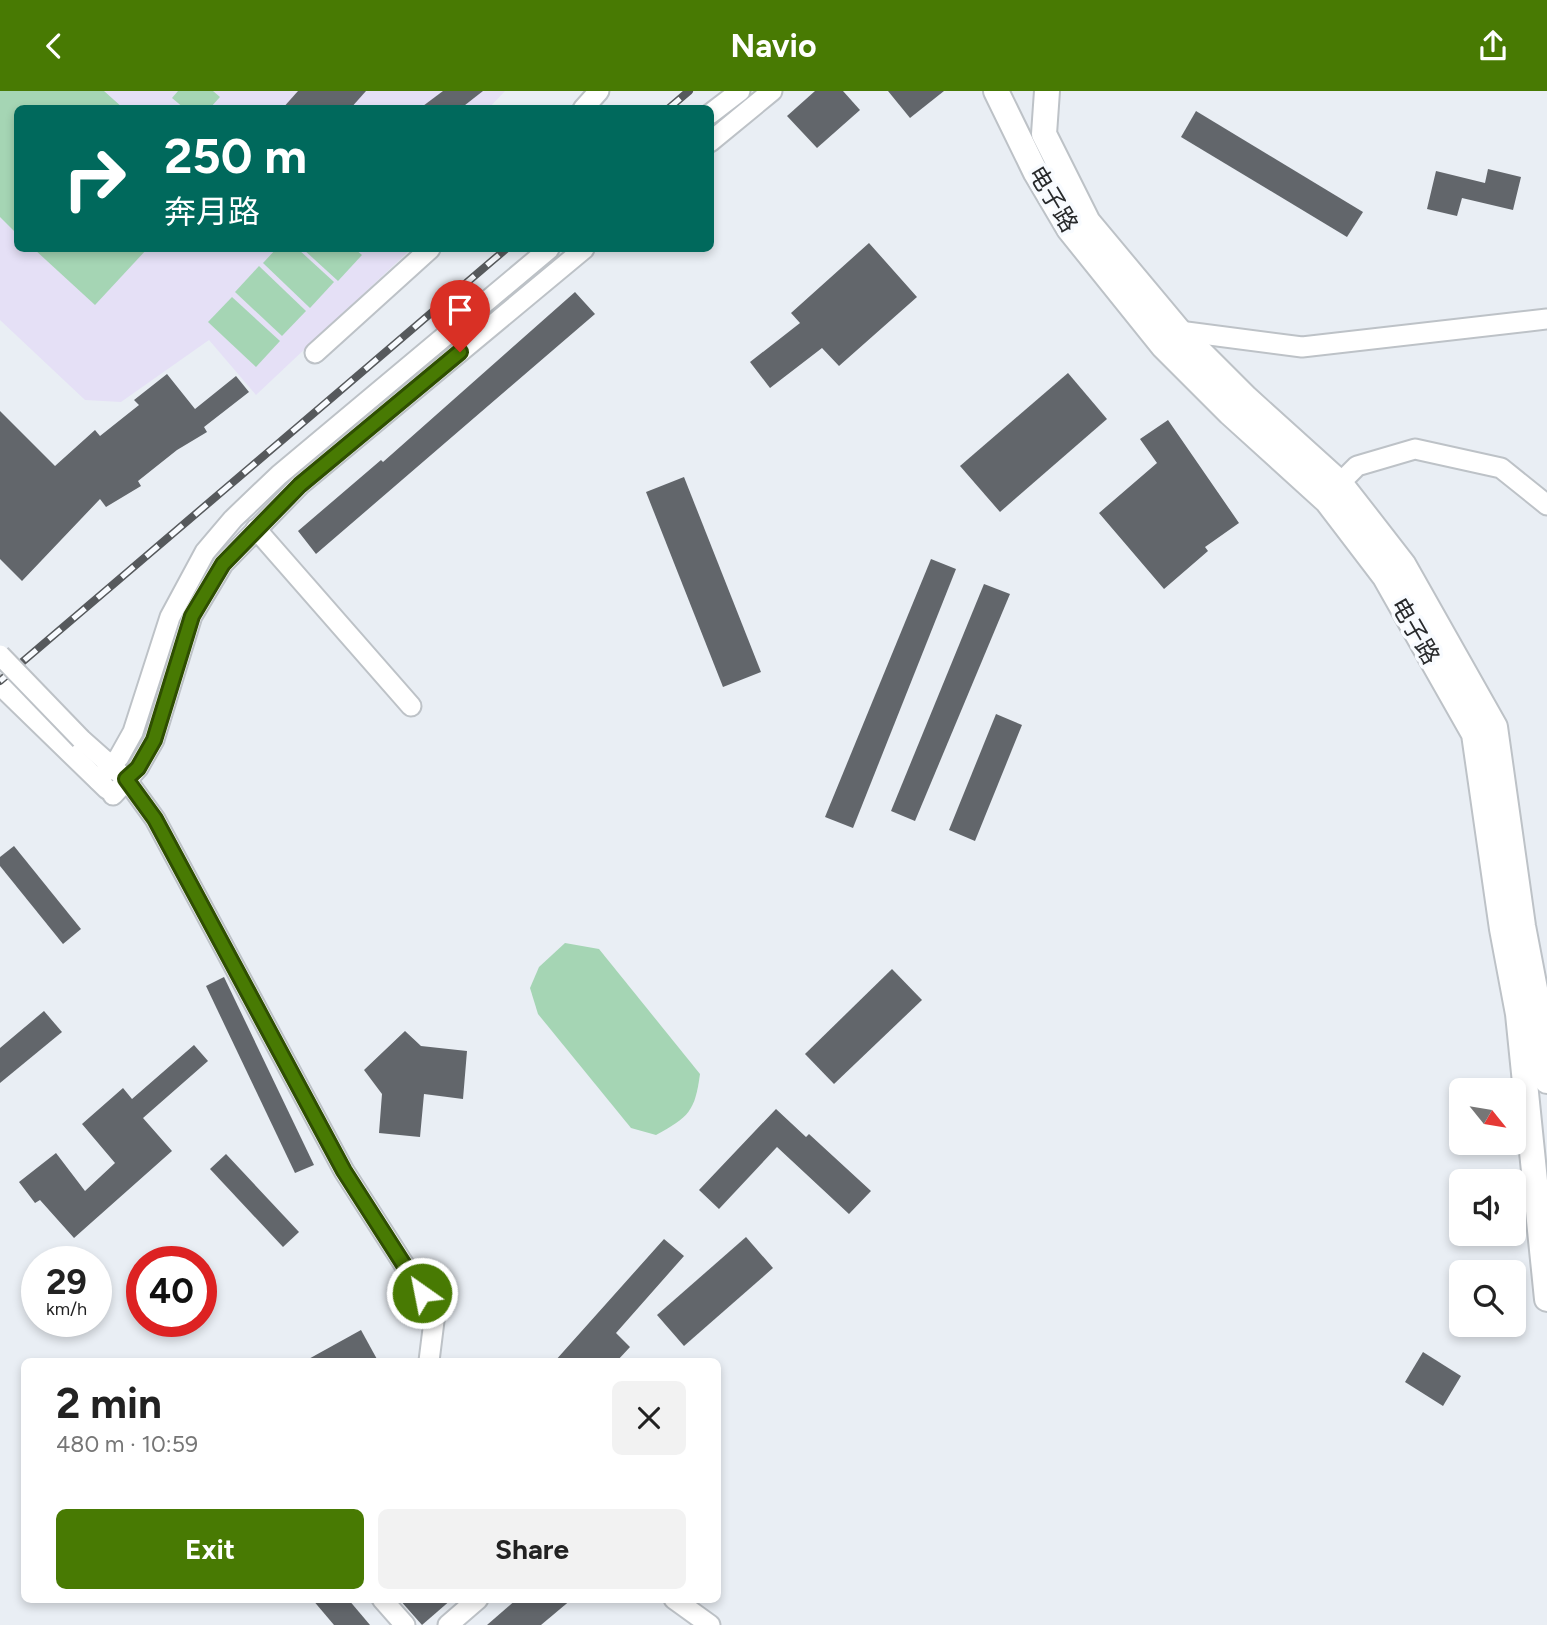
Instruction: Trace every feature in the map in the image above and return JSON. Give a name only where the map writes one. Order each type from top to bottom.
[{"type":"main road","name":"电子路","points":[[996,91],[1036,173],[1069,229],[1163,346],[1230,413],[1327,501],[1385,577],[1474,734],[1502,929],[1538,1012],[1547,1299]]},
{"type":"main road","name":"电子路","points":[[1047,91],[1044,134],[1088,222],[1179,331],[1246,398],[1340,483],[1402,564],[1495,727],[1547,1081]]},
{"type":"street","points":[[587,105],[599,91]]},
{"type":"street","points":[[714,111],[740,91]]},
{"type":"street","points":[[714,139],[772,91]]},
{"type":"street","points":[[314,353],[427,252]]},
{"type":"street","points":[[104,772],[134,731],[170,617],[205,552],[233,519],[279,475],[545,252]]},
{"type":"street","points":[[113,795],[138,768],[154,740],[192,616],[223,564],[300,485],[580,252]]},
{"type":"street","points":[[1179,331],[1302,347],[1547,319]]},
{"type":"street","points":[[1340,483],[1357,466],[1415,449],[1501,468],[1547,505]]},
{"type":"street","points":[[256,529],[411,706]]},
{"type":"street","points":[[0,655],[81,739],[104,772],[113,795],[155,819]]},
{"type":"street","points":[[0,685],[65,752],[104,772],[126,779],[155,819],[344,1171],[435,1314],[429,1358]]},
{"type":"street","points":[[386,1603],[405,1625]]},
{"type":"street","points":[[448,1625],[473,1603]]},
{"type":"street","points":[[680,1603],[710,1625]]},
{"type":"shaded area","points":[[0,91],[505,91],[492,105],[14,105],[14,252],[408,252],[256,395],[209,340],[121,402],[85,400],[0,320]]},
{"type":"green space","points":[[0,91],[104,91],[120,105],[14,105],[14,231],[0,217]]},
{"type":"green space","points":[[178,91],[213,91],[220,97],[213,105],[180,105],[172,98]]},
{"type":"green space","points":[[37,252],[144,252],[95,305]]},
{"type":"green space","points":[[273,252],[301,252],[334,282],[310,308],[263,263]]},
{"type":"green space","points":[[306,252],[358,252],[362,255],[338,281]]},
{"type":"green space","points":[[259,266],[306,311],[282,336],[235,292]]},
{"type":"green space","points":[[232,297],[280,341],[256,367],[208,322]]},
{"type":"green space","points":[[565,943],[599,949],[700,1074],[696,1097],[688,1112],[656,1135],[631,1128],[538,1014],[530,988],[539,967]]},
{"type":"building","points":[[298,91],[366,91],[354,105],[286,105]]},
{"type":"building","points":[[443,91],[483,91],[465,105],[424,105]]},
{"type":"building","points":[[815,91],[843,91],[860,110],[817,148],[787,116]]},
{"type":"building","points":[[888,91],[944,91],[910,118]]},
{"type":"building","points":[[1196,111],[1363,212],[1347,237],[1181,137]]},
{"type":"building","points":[[1488,169],[1521,177],[1513,210],[1462,198],[1457,216],[1427,209],[1436,171],[1485,183]]},
{"type":"building","points":[[869,243],[917,297],[839,366],[822,348],[770,388],[750,362],[800,323],[791,313]]},
{"type":"building","points":[[575,292],[595,314],[316,554],[298,531],[381,460],[383,462]]},
{"type":"building","points":[[1068,373],[1107,419],[1000,512],[960,466]]},
{"type":"building","points":[[167,374],[195,409],[236,376],[249,392],[204,427],[207,432],[177,450],[138,481],[141,486],[106,507],[100,499],[22,581],[0,559],[0,411],[55,466],[95,430],[100,436],[139,405],[134,400]]},
{"type":"building","points":[[1168,420],[1239,523],[1205,547],[1208,551],[1164,589],[1099,513],[1157,463],[1140,439]]},
{"type":"building","points":[[684,477],[761,672],[723,687],[646,492]]},
{"type":"building","points":[[931,559],[956,569],[853,828],[825,817]]},
{"type":"building","points":[[984,584],[1010,594],[915,821],[891,811]]},
{"type":"building","points":[[996,714],[1022,725],[975,841],[949,830]]},
{"type":"building","points":[[14,846],[81,929],[63,944],[0,866],[0,857]]},
{"type":"building","points":[[892,969],[922,1000],[834,1084],[805,1054]]},
{"type":"building","points":[[224,977],[314,1165],[295,1173],[206,986]]},
{"type":"building","points":[[44,1011],[62,1032],[0,1083],[0,1048]]},
{"type":"building","points":[[405,1031],[421,1046],[467,1051],[463,1099],[424,1094],[420,1137],[379,1133],[382,1094],[364,1070]]},
{"type":"building","points":[[194,1045],[208,1061],[143,1118],[172,1151],[74,1238],[40,1200],[35,1203],[19,1182],[56,1153],[85,1191],[115,1163],[82,1124],[123,1088],[132,1099]]},
{"type":"building","points":[[776,1109],[806,1137],[809,1134],[871,1191],[849,1214],[777,1147],[719,1209],[699,1190]]},
{"type":"building","points":[[226,1154],[299,1232],[283,1247],[210,1169]]},
{"type":"building","points":[[746,1237],[773,1268],[684,1346],[657,1315]]},
{"type":"building","points":[[664,1239],[684,1256],[616,1333],[630,1347],[620,1358],[558,1358]]},
{"type":"building","points":[[361,1330],[376,1358],[310,1358]]},
{"type":"building","points":[[1423,1352],[1461,1376],[1443,1406],[1405,1382]]},
{"type":"building","points":[[315,1603],[351,1603],[370,1625],[334,1625]]},
{"type":"building","points":[[403,1603],[447,1603],[422,1625]]},
{"type":"building","points":[[512,1603],[567,1603],[541,1625],[487,1625]]},
{"type":"railway","points":[[673,105],[689,91]]},
{"type":"railway","points":[[0,681],[502,252]]},
{"type":"route","points":[[422,1293],[344,1171],[155,819],[126,779],[138,768],[154,740],[192,616],[223,564],[300,485],[460,352]]}]
